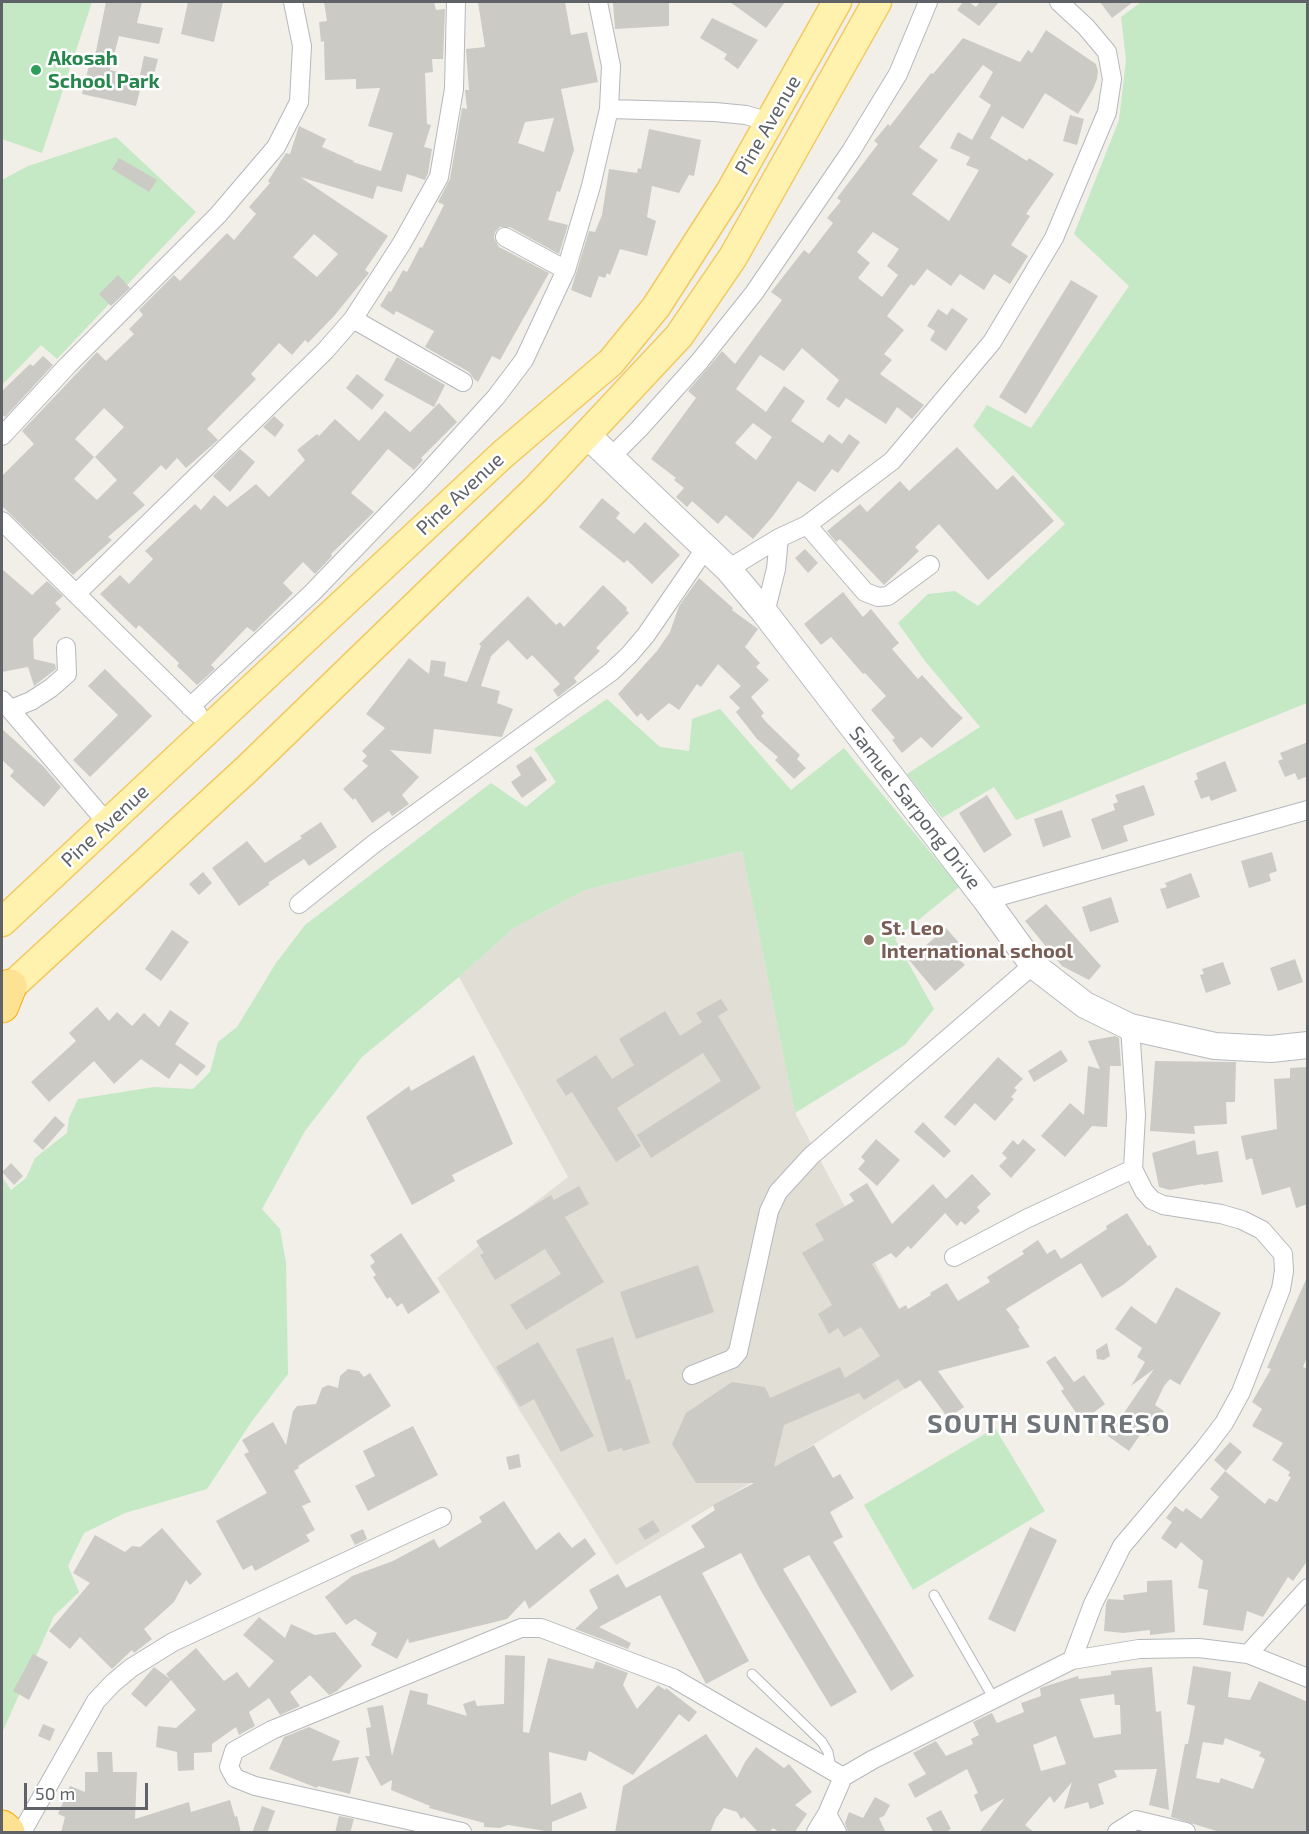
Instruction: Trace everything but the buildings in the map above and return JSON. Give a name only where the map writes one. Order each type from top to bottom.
[{"type":"highway","points":[[2,1827],[8,1833]]},
{"type":"main road","name":"Pine Avenue","points":[[2,922],[502,455],[611,362],[656,308],[730,192],[837,2]]},
{"type":"main road","points":[[4,996],[248,768],[535,489],[679,336],[734,257],[877,2]]},
{"type":"street","points":[[2,436],[68,365],[218,215],[276,147],[299,102],[302,46],[293,2]]},
{"type":"street","points":[[76,594],[325,351],[353,319],[402,243],[439,177],[454,89],[456,2]]},
{"type":"street","points":[[190,707],[312,593],[418,483],[496,397],[524,360],[566,270],[591,186],[609,109],[611,66],[598,2]]},
{"type":"street","points":[[610,458],[699,362],[754,293],[851,151],[898,74],[927,2]]},
{"type":"street","points":[[728,569],[779,538],[807,525],[892,461],[992,342],[1054,238],[1107,112],[1112,79],[1107,52],[1086,27],[1059,2]]},
{"type":"street","points":[[609,109],[715,112],[746,115],[770,122]]},
{"type":"street","points":[[505,237],[566,270]]},
{"type":"street","points":[[353,319],[463,382]]},
{"type":"street","name":"Samuel Sarpong Drive","points":[[587,435],[728,569],[765,613],[1033,964],[1085,1005],[1130,1027],[1215,1046],[1271,1049],[1308,1045]]},
{"type":"street","points":[[2,521],[212,728]]},
{"type":"street","points":[[807,525],[865,592],[878,597],[888,596],[930,565]]},
{"type":"street","points":[[765,613],[776,568],[779,538]]},
{"type":"street","points":[[299,904],[384,837],[611,672],[646,635],[705,549]]},
{"type":"street","points":[[6,705],[31,701],[67,674],[66,647]]},
{"type":"street","points":[[6,705],[108,824]]},
{"type":"street","points":[[986,900],[1308,810]]},
{"type":"street","points":[[692,1375],[732,1359],[738,1352],[767,1219],[778,1192],[811,1156],[1033,964]]},
{"type":"street","points":[[1072,1660],[1093,1605],[1122,1546],[1224,1423],[1236,1402],[1281,1289],[1284,1271],[1284,1254],[1262,1230],[1242,1220],[1221,1214],[1162,1205],[1152,1200],[1144,1191],[1133,1168],[1136,1115],[1130,1027]]},
{"type":"street","points":[[954,1257],[1026,1219],[1133,1168]]},
{"type":"street","points":[[22,1833],[96,1701],[131,1668],[173,1642],[442,1517]]},
{"type":"street","points":[[1248,1654],[1308,1588]]},
{"type":"street","points":[[462,1833],[255,1786],[235,1778],[230,1767],[234,1751],[272,1730],[500,1636],[521,1628],[541,1628],[673,1678],[838,1774]]},
{"type":"street","points":[[838,1774],[872,1760],[1072,1660],[1139,1649],[1199,1648],[1248,1654],[1308,1678]]},
{"type":"street","points":[[816,1833],[827,1814],[838,1774]]},
{"type":"street","points":[[827,1814],[837,1833]]},
{"type":"street","points":[[1117,1833],[1136,1820],[1186,1833]]},
{"type":"lane","points":[[934,1595],[994,1699]]},
{"type":"lane","points":[[752,1674],[822,1742],[838,1774]]},
{"type":"shaded area","points":[[742,851],[795,1113],[899,1308],[942,1366],[616,1565],[437,1278],[568,1177],[459,977],[514,928],[585,890]]},
{"type":"green space","name":"Akosah School Park","points":[[2,2],[92,2],[42,153],[2,139]]},
{"type":"green space","points":[[1141,2],[1307,2],[1307,703],[1016,820],[994,787],[942,818],[907,774],[980,727],[925,661],[898,623],[928,594],[955,591],[978,606],[1065,524],[973,426],[987,405],[1031,428],[1129,286],[1074,234],[1119,120],[1126,60],[1121,17]]},
{"type":"green space","points":[[116,137],[196,212],[57,359],[41,345],[2,385],[2,180],[28,166]]},
{"type":"green space","points":[[607,699],[660,747],[689,751],[692,719],[720,709],[791,790],[844,748],[959,887],[895,939],[934,1009],[905,1045],[795,1113],[742,851],[585,890],[514,928],[362,1057],[305,1131],[262,1209],[280,1229],[286,1263],[288,1374],[252,1421],[207,1489],[125,1513],[84,1533],[68,1566],[79,1592],[54,1616],[2,1733],[2,1177],[11,1190],[26,1178],[35,1158],[67,1133],[69,1118],[78,1099],[154,1087],[193,1089],[210,1072],[218,1042],[237,1027],[276,963],[305,925],[491,783],[526,807],[556,782],[534,749]]},
{"type":"green space","points":[[995,1428],[1045,1511],[913,1590],[864,1505]]},
{"type":"place","name":"Akosah School Park","points":[[36,70]]},
{"type":"place","name":"St. Leo International school","points":[[869,940]]},
{"type":"district","name":"SOUTH SUNTRESO","points":[[1049,1424]]}]
